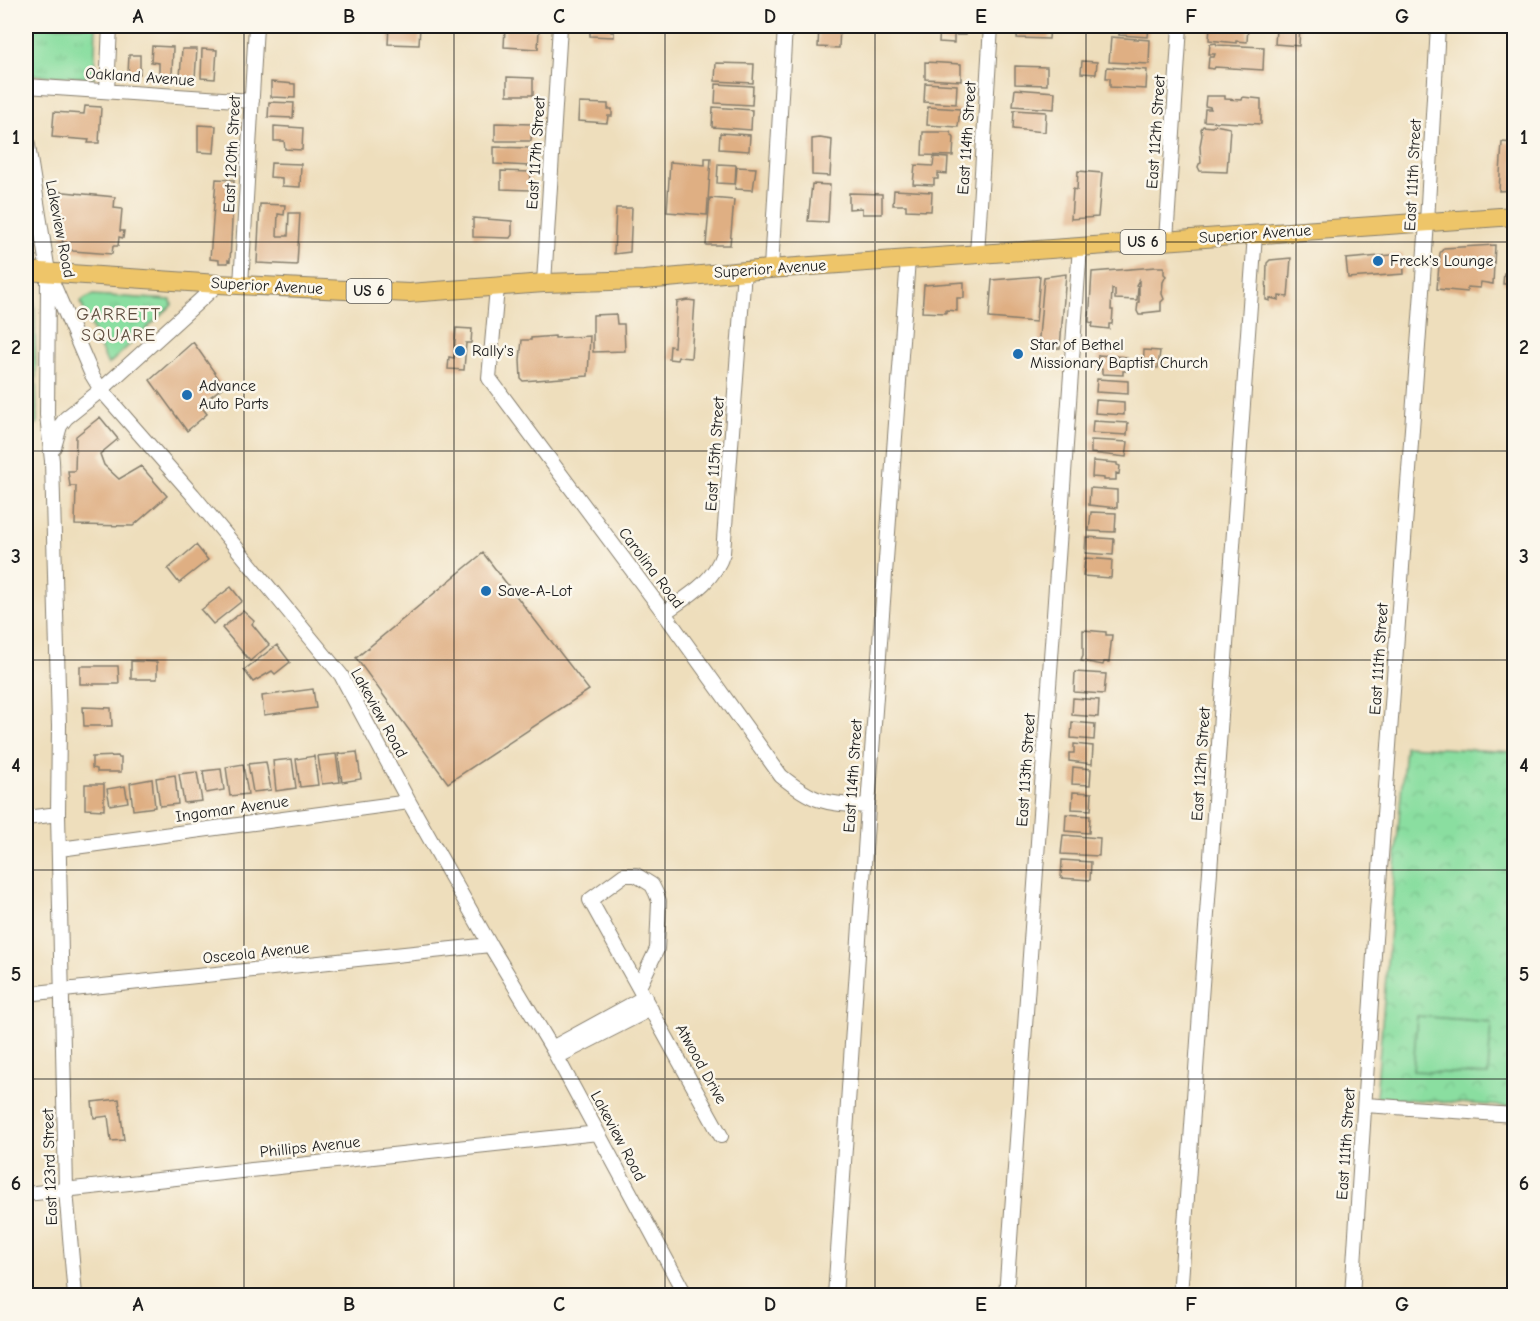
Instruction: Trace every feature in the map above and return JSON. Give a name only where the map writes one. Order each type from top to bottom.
[{"type":"main road","name":"Superior Avenue","points":[[26,271],[218,284],[409,292],[644,279],[771,268],[1515,216]]},
{"type":"street","points":[[107,91],[110,26]]},
{"type":"street","name":"East 120th Street","points":[[241,285],[256,26]]},
{"type":"street","name":"East 117th Street","points":[[544,284],[560,26]]},
{"type":"street","points":[[771,268],[785,26]]},
{"type":"street","name":"East 114th Street","points":[[977,254],[991,26]]},
{"type":"street","name":"East 112th Street","points":[[1166,240],[1180,26]]},
{"type":"street","name":"East 111th Street","points":[[1352,1296],[1427,222],[1438,26]]},
{"type":"street","name":"Oakland Avenue","points":[[26,86],[252,101]]},
{"type":"street","name":"Lakeview Road","points":[[26,133],[48,272],[80,350],[101,390],[193,495],[341,675],[409,802],[554,1053],[686,1296]]},
{"type":"street","name":"East 112th Street","points":[[1180,1296],[1255,234]]},
{"type":"street","name":"East 113th Street","points":[[1006,1296],[1080,246]]},
{"type":"street","name":"East 114th Street","points":[[835,1296],[908,259]]},
{"type":"street","name":"East 115th Street","points":[[664,613],[707,581],[716,571],[723,553],[744,271]]},
{"type":"street","points":[[48,272],[47,415],[52,461]]},
{"type":"street","points":[[52,461],[56,436],[66,418],[101,390],[218,284]]},
{"type":"street","name":"Carolina Road","points":[[497,288],[489,378],[664,613],[781,776],[804,795],[826,804],[868,806]]},
{"type":"street","name":"East 123rd Street","points":[[52,461],[66,1190],[75,1296]]},
{"type":"street","name":"Ingomar Avenue","points":[[60,849],[409,802]]},
{"type":"street","points":[[26,818],[58,814]]},
{"type":"street","name":"Atwood Drive","points":[[645,997],[657,949],[659,901],[652,885],[636,874],[624,875],[590,900],[721,1136]]},
{"type":"street","name":"Osceola Avenue","points":[[26,994],[490,945]]},
{"type":"street","points":[[554,1053],[645,997]]},
{"type":"street","points":[[1365,1105],[1515,1115]]},
{"type":"street","name":"Phillips Avenue","points":[[26,1194],[598,1133]]},
{"type":"green space","points":[[26,26],[96,26],[94,78],[33,75],[27,58]]},
{"type":"green space","points":[[26,288],[34,289],[37,424],[26,424]]},
{"type":"green space","points":[[92,295],[171,300],[172,305],[108,365],[81,302]]},
{"type":"green space","points":[[1405,746],[1514,752],[1514,1107],[1376,1097]]},
{"type":"green space","points":[[1417,1016],[1491,1022],[1488,1075],[1413,1071]]},
{"type":"building","points":[[389,26],[420,26],[419,45],[388,44]]},
{"type":"building","points":[[590,26],[611,26],[614,37],[590,36]]},
{"type":"building","points":[[819,26],[840,26],[839,48],[818,47]]},
{"type":"building","points":[[940,26],[965,26],[965,35],[954,35],[954,43],[939,42]]},
{"type":"building","points":[[1018,26],[1050,26],[1049,39],[1017,38]]},
{"type":"building","points":[[1120,26],[1149,26],[1148,37],[1119,35]]},
{"type":"building","points":[[1210,26],[1248,26],[1247,42],[1209,40]]},
{"type":"building","points":[[1278,26],[1300,26],[1299,46],[1275,44]]},
{"type":"building","points":[[1382,26],[1414,26],[1413,32],[1382,30]]},
{"type":"building","points":[[1465,26],[1501,26],[1501,29],[1478,29]]},
{"type":"building","points":[[505,28],[539,30],[538,49],[504,47]]},
{"type":"building","points":[[1111,37],[1150,40],[1149,64],[1109,62]]},
{"type":"building","points":[[1216,43],[1217,45],[1264,47],[1263,70],[1208,68],[1209,57],[1214,57],[1215,54],[1209,54],[1210,44]]},
{"type":"building","points":[[152,46],[173,47],[172,75],[159,74],[159,63],[151,62]]},
{"type":"building","points":[[182,49],[197,49],[195,78],[180,77]]},
{"type":"building","points":[[202,49],[217,50],[215,79],[201,78]]},
{"type":"building","points":[[129,55],[140,55],[140,74],[128,74]]},
{"type":"building","points":[[1082,61],[1097,62],[1096,74],[1081,73]]},
{"type":"building","points":[[925,62],[961,64],[961,81],[925,79]]},
{"type":"building","points":[[716,63],[754,64],[753,83],[715,81]]},
{"type":"building","points":[[1015,66],[1047,67],[1047,85],[1015,84]]},
{"type":"building","points":[[1107,67],[1147,70],[1146,89],[1110,87],[1110,78],[1106,78]]},
{"type":"building","points":[[507,77],[533,78],[533,95],[507,95]]},
{"type":"building","points":[[271,82],[295,84],[295,98],[271,97]]},
{"type":"building","points":[[925,83],[957,85],[956,104],[924,102]]},
{"type":"building","points":[[716,84],[753,86],[752,105],[715,103]]},
{"type":"building","points":[[1015,89],[1055,92],[1054,109],[1013,106]]},
{"type":"building","points":[[1206,96],[1225,96],[1225,99],[1242,100],[1243,97],[1261,99],[1261,124],[1204,121],[1205,109],[1211,109],[1205,106]]},
{"type":"building","points":[[269,102],[294,103],[293,118],[268,117]]},
{"type":"building","points":[[579,103],[608,104],[608,109],[612,109],[612,116],[608,116],[607,123],[578,121]]},
{"type":"building","points":[[85,106],[101,107],[99,143],[52,137],[54,112],[84,114]]},
{"type":"building","points":[[713,107],[752,110],[751,130],[712,127]]},
{"type":"building","points":[[928,107],[960,109],[958,127],[927,125]]},
{"type":"building","points":[[1014,110],[1046,112],[1045,132],[1013,129]]},
{"type":"building","points":[[495,123],[532,124],[531,141],[495,141]]},
{"type":"building","points":[[198,125],[216,126],[214,153],[198,152]]},
{"type":"building","points":[[1215,125],[1230,128],[1227,172],[1200,171],[1198,167],[1201,163],[1201,129],[1203,126]]},
{"type":"building","points":[[274,126],[303,128],[302,150],[285,149],[284,141],[274,141]]},
{"type":"building","points":[[923,132],[950,132],[954,138],[953,156],[922,155]]},
{"type":"building","points":[[720,133],[750,135],[749,151],[719,149]]},
{"type":"building","points":[[812,139],[832,140],[830,176],[812,175]]},
{"type":"building","points":[[1502,142],[1514,143],[1514,190],[1499,191]]},
{"type":"building","points":[[494,147],[530,148],[530,166],[494,164]]},
{"type":"building","points":[[934,157],[948,158],[947,174],[938,173],[938,179],[934,179],[934,185],[913,184],[915,165],[933,166]]},
{"type":"building","points":[[705,158],[711,158],[707,215],[667,212],[670,162],[705,165]]},
{"type":"building","points":[[271,163],[301,164],[300,187],[282,186],[282,178],[270,177]]},
{"type":"building","points":[[718,164],[736,165],[735,184],[717,183]]},
{"type":"building","points":[[737,167],[756,168],[753,190],[735,189]]},
{"type":"building","points":[[501,171],[531,172],[530,190],[501,189]]},
{"type":"building","points":[[1078,171],[1102,173],[1098,217],[1071,219],[1073,189],[1077,190]]},
{"type":"building","points":[[216,179],[234,180],[230,261],[228,260],[228,263],[219,263],[219,260],[210,259]]},
{"type":"building","points":[[812,184],[830,185],[828,222],[808,221]]},
{"type":"building","points":[[894,190],[932,192],[931,211],[906,210],[906,205],[893,205]]},
{"type":"building","points":[[54,191],[115,197],[114,208],[122,209],[120,231],[124,231],[123,238],[119,237],[118,246],[113,246],[112,254],[73,251],[63,243]]},
{"type":"building","points":[[849,193],[882,194],[882,214],[862,214],[862,208],[849,209]]},
{"type":"building","points":[[710,198],[734,200],[730,245],[706,245]]},
{"type":"building","points":[[260,204],[285,205],[284,215],[278,214],[277,236],[288,236],[289,213],[300,213],[297,265],[257,263]]},
{"type":"building","points":[[616,208],[632,208],[630,252],[614,254]]},
{"type":"building","points":[[473,218],[512,221],[512,235],[510,238],[473,237]]},
{"type":"building","points":[[1495,245],[1493,284],[1481,282],[1480,288],[1467,287],[1467,292],[1437,289],[1440,253],[1444,248]]},
{"type":"building","points":[[1403,254],[1404,274],[1348,278],[1346,259]]},
{"type":"building","points":[[1291,258],[1288,297],[1279,296],[1279,300],[1270,298],[1270,301],[1266,300],[1267,263],[1270,260]]},
{"type":"building","points":[[1164,267],[1166,276],[1163,282],[1164,299],[1161,302],[1161,311],[1139,315],[1137,311],[1139,280],[1136,285],[1138,286],[1137,300],[1115,299],[1115,290],[1112,289],[1112,324],[1109,324],[1109,329],[1092,327],[1093,323],[1089,322],[1092,272]]},
{"type":"building","points":[[1511,268],[1514,268],[1514,291],[1508,291],[1509,284],[1503,284],[1504,273],[1509,273]]},
{"type":"building","points":[[1066,274],[1060,348],[1038,349],[1044,277]]},
{"type":"building","points":[[1040,276],[1036,322],[989,318],[992,280]]},
{"type":"building","points":[[964,282],[964,298],[957,298],[957,311],[922,312],[924,285]]},
{"type":"building","points":[[695,301],[691,358],[669,359],[670,346],[674,347],[677,302]]},
{"type":"building","points":[[616,314],[617,324],[624,324],[625,351],[593,352],[593,315]]},
{"type":"building","points":[[456,328],[472,329],[471,343],[466,343],[464,370],[448,369],[449,357],[454,358]]},
{"type":"building","points":[[555,336],[555,338],[590,336],[588,376],[523,381],[520,360],[522,340]]},
{"type":"building","name":"Advance Auto Parts","points":[[193,342],[224,386],[200,405],[207,414],[187,431],[150,380]]},
{"type":"building","points":[[1144,350],[1160,351],[1158,368],[1143,367]]},
{"type":"building","points":[[1098,355],[1127,357],[1126,371],[1123,371],[1123,375],[1102,374],[1102,369],[1097,368]]},
{"type":"building","points":[[1097,379],[1128,381],[1128,394],[1096,392]]},
{"type":"building","points":[[1096,400],[1124,402],[1124,415],[1095,413]]},
{"type":"building","points":[[100,417],[118,439],[100,454],[104,465],[119,479],[141,466],[167,496],[133,526],[75,525],[76,486],[70,486],[68,471],[75,471],[76,436]]},
{"type":"building","points":[[1093,421],[1128,423],[1127,435],[1092,433]]},
{"type":"building","points":[[1091,440],[1128,442],[1126,457],[1091,453]]},
{"type":"building","points":[[1093,461],[1117,463],[1120,466],[1119,474],[1116,473],[1116,480],[1092,477]]},
{"type":"building","points":[[1090,488],[1117,490],[1117,508],[1089,505]]},
{"type":"building","points":[[1091,512],[1116,513],[1115,532],[1089,531]]},
{"type":"building","points":[[1086,537],[1114,539],[1113,555],[1085,553]]},
{"type":"building","points":[[196,545],[208,560],[179,583],[168,569]]},
{"type":"building","points":[[483,553],[589,690],[448,783],[356,658]]},
{"type":"building","points":[[1085,558],[1112,560],[1111,578],[1083,576]]},
{"type":"building","points":[[231,587],[242,601],[213,624],[201,610]]},
{"type":"building","points":[[243,611],[254,621],[252,624],[269,645],[250,661],[222,628]]},
{"type":"building","points":[[1083,630],[1106,632],[1106,635],[1112,635],[1109,662],[1104,662],[1103,665],[1081,661]]},
{"type":"building","points":[[277,645],[290,662],[275,674],[272,671],[253,682],[244,670]]},
{"type":"building","points":[[131,661],[157,662],[157,679],[131,679]]},
{"type":"building","points":[[80,666],[118,666],[119,684],[80,684]]},
{"type":"building","points":[[1075,672],[1106,674],[1104,694],[1074,692]]},
{"type":"building","points":[[313,689],[316,708],[264,715],[262,696]]},
{"type":"building","points":[[1073,698],[1099,700],[1098,717],[1072,715]]},
{"type":"building","points":[[83,707],[111,708],[112,726],[84,726]]},
{"type":"building","points":[[1072,722],[1095,724],[1094,740],[1071,738]]},
{"type":"building","points":[[1074,744],[1093,746],[1092,764],[1069,761],[1069,753],[1074,753]]},
{"type":"building","points":[[357,752],[361,779],[342,782],[338,754]]},
{"type":"building","points":[[336,754],[340,782],[322,784],[318,756]]},
{"type":"building","points":[[118,756],[121,758],[121,772],[97,772],[97,769],[92,768],[92,757]]},
{"type":"building","points":[[314,756],[318,785],[300,787],[296,759]]},
{"type":"building","points":[[292,759],[296,788],[276,791],[273,761]]},
{"type":"building","points":[[266,762],[271,790],[253,792],[248,764]]},
{"type":"building","points":[[243,764],[248,794],[230,796],[226,767]]},
{"type":"building","points":[[1073,767],[1091,769],[1090,785],[1072,784]]},
{"type":"building","points":[[221,769],[224,790],[206,793],[203,771]]},
{"type":"building","points":[[197,772],[202,801],[184,803],[179,774]]},
{"type":"building","points":[[175,775],[178,804],[160,806],[156,778]]},
{"type":"building","points":[[152,779],[155,807],[133,810],[130,783]]},
{"type":"building","points":[[85,784],[104,784],[104,810],[85,809]]},
{"type":"building","points":[[125,786],[128,802],[110,805],[107,789]]},
{"type":"building","points":[[1073,792],[1092,793],[1091,810],[1072,809]]},
{"type":"building","points":[[1066,814],[1090,816],[1089,833],[1065,831]]},
{"type":"building","points":[[1063,835],[1100,838],[1099,856],[1061,854]]},
{"type":"building","points":[[1062,860],[1091,862],[1090,880],[1061,878]]},
{"type":"building","points":[[119,1099],[124,1140],[111,1141],[108,1116],[94,1118],[92,1102]]},
{"type":"place","name":"Freck's Lounge","points":[[1378,261]]},
{"type":"place","name":"Rally's","points":[[460,351]]},
{"type":"place","name":"Star of Bethel Missionary Baptist Church","points":[[1018,354]]},
{"type":"place","name":"Advance Auto Parts","points":[[187,395]]},
{"type":"place","name":"Save-A-Lot","points":[[486,591]]},
{"type":"district","name":"GARRETT SQUARE","points":[[119,324]]}]
